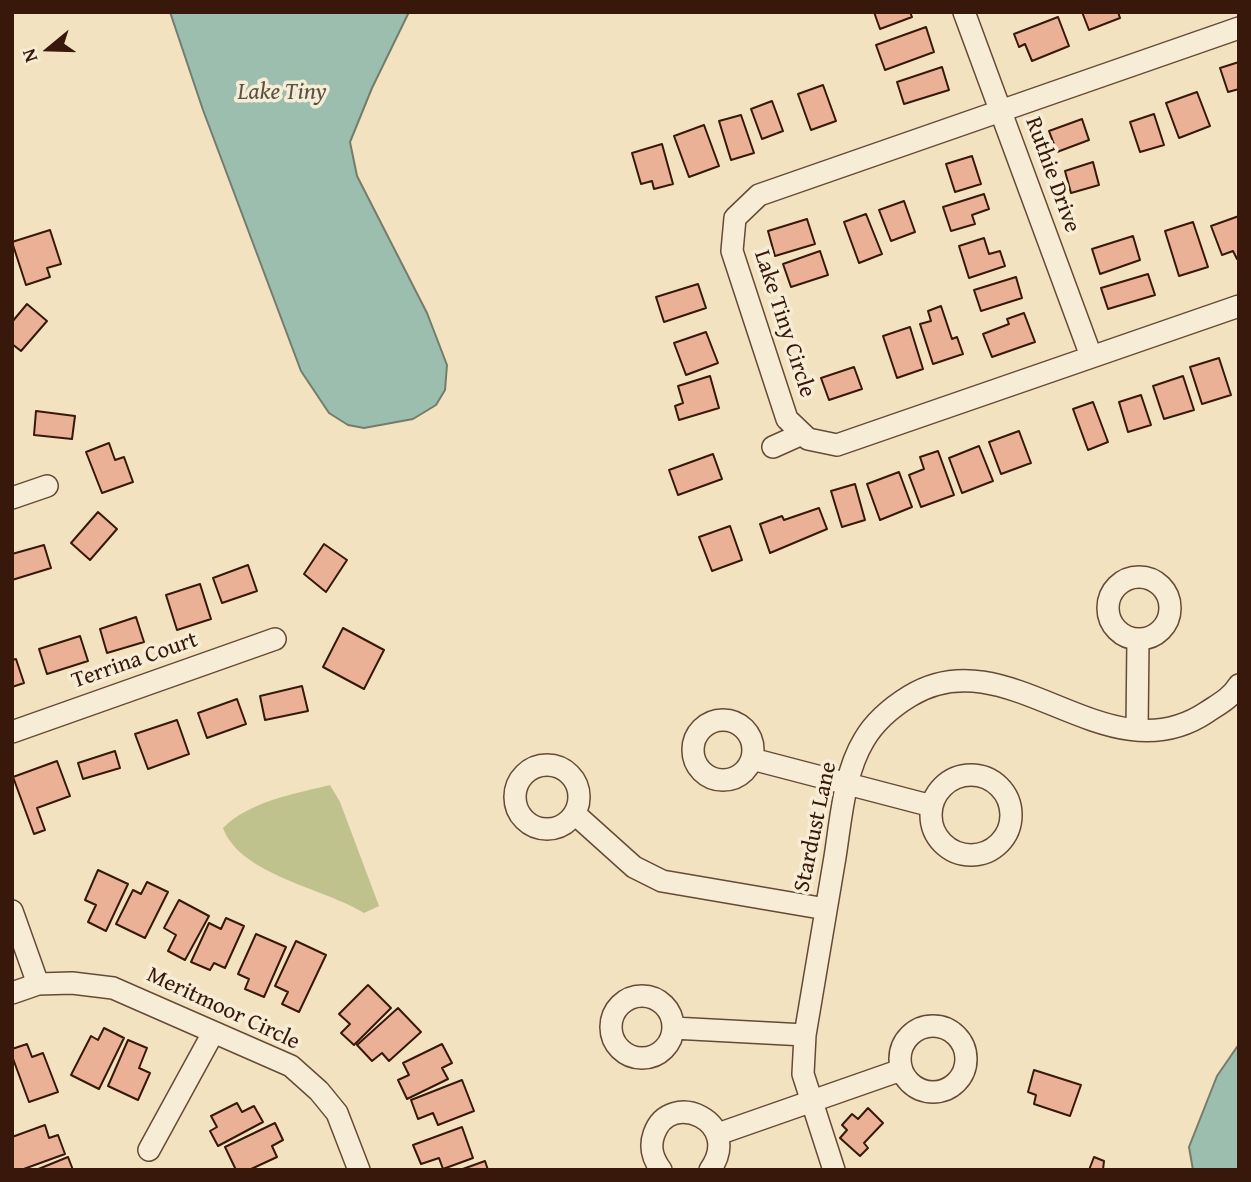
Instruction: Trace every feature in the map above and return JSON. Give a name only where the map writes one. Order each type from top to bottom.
[{"type":"street","name":"Ruthie Drive","points":[[964,12],[1091,356]]},
{"type":"street","name":"Lake Tiny Circle","points":[[1239,28],[759,195],[735,218],[732,251],[787,419],[808,439],[836,445],[1239,306]]},
{"type":"street","points":[[773,447],[802,434]]},
{"type":"street","points":[[12,499],[47,486]]},
{"type":"street","name":"Terrina Court","points":[[12,732],[275,639]]},
{"type":"street","points":[[1137,730],[1138,639]]},
{"type":"street","name":"Stardust Lane","points":[[835,1170],[803,1074],[805,1035],[847,785],[864,740],[890,709],[927,686],[942,682],[972,680],[1014,688],[1101,725],[1150,731],[1195,720],[1233,694],[1239,685]]},
{"type":"street","points":[[752,759],[932,806]]},
{"type":"street","points":[[575,814],[634,867],[662,881],[826,909]]},
{"type":"street","points":[[12,911],[38,984]]},
{"type":"street","name":"Meritmoor Circle","points":[[12,993],[38,984],[72,983],[113,988],[291,1066],[319,1091],[337,1113],[359,1170]]},
{"type":"street","points":[[673,1028],[805,1035]]},
{"type":"street","points":[[149,1150],[213,1033]]},
{"type":"street","points":[[718,1134],[901,1070]]},
{"type":"street","points":[[661,1170],[653,1158],[651,1144],[654,1131],[662,1121],[674,1114],[687,1112],[700,1115],[718,1134],[720,1147],[710,1170]]},
{"type":"green space","points":[[330,785],[340,802],[379,906],[364,913],[265,869],[247,858],[232,844],[223,828],[259,805]]},
{"type":"water","name":"Lake Tiny","points":[[170,12],[409,12],[372,88],[350,142],[357,176],[427,313],[447,365],[445,390],[436,405],[413,419],[364,428],[348,425],[329,413],[301,371],[203,110]]},
{"type":"water","points":[[1239,1044],[1239,1170],[1193,1170],[1189,1147],[1217,1076]]},
{"type":"building","points":[[874,12],[910,12],[912,17],[880,29]]},
{"type":"building","points":[[1082,12],[1118,12],[1120,18],[1089,30]]},
{"type":"building","points":[[1058,17],[1069,46],[1032,61],[1025,44],[1019,47],[1014,34]]},
{"type":"building","points":[[926,27],[934,52],[885,70],[876,45]]},
{"type":"building","points":[[1239,62],[1239,89],[1228,92],[1220,68]]},
{"type":"building","points":[[942,67],[949,90],[904,104],[897,82]]},
{"type":"building","points":[[823,85],[836,121],[811,130],[798,94]]},
{"type":"building","points":[[1197,92],[1210,126],[1179,138],[1166,103]]},
{"type":"building","points":[[772,101],[783,131],[762,139],[751,109]]},
{"type":"building","points":[[1154,114],[1164,145],[1140,152],[1130,122]]},
{"type":"building","points":[[741,115],[754,153],[731,160],[719,121]]},
{"type":"building","points":[[1082,119],[1089,140],[1057,152],[1049,131]]},
{"type":"building","points":[[704,125],[719,166],[689,177],[674,136]]},
{"type":"building","points":[[662,144],[673,184],[654,189],[652,181],[641,184],[632,153]]},
{"type":"building","points":[[972,156],[981,184],[955,192],[946,164]]},
{"type":"building","points":[[1093,162],[1099,185],[1071,193],[1065,171]]},
{"type":"building","points":[[984,194],[989,209],[972,215],[975,224],[951,231],[943,207]]},
{"type":"building","points":[[904,201],[915,232],[891,241],[879,210]]},
{"type":"building","points":[[866,214],[882,254],[859,263],[844,222]]},
{"type":"building","points":[[1239,216],[1237,259],[1233,251],[1222,255],[1211,226]]},
{"type":"building","points":[[807,219],[815,244],[775,256],[768,231]]},
{"type":"building","points":[[1193,222],[1208,267],[1179,276],[1165,231]]},
{"type":"building","points":[[50,230],[61,264],[47,268],[50,277],[26,285],[12,242]]},
{"type":"building","points":[[1133,236],[1140,260],[1100,274],[1092,249]]},
{"type":"building","points":[[984,238],[989,254],[1000,251],[1005,266],[969,278],[959,246]]},
{"type":"building","points":[[820,251],[828,275],[791,287],[783,264]]},
{"type":"building","points":[[1148,274],[1155,295],[1108,309],[1101,288]]},
{"type":"building","points":[[1016,277],[1022,298],[981,311],[974,290]]},
{"type":"building","points":[[698,284],[706,308],[664,322],[656,297]]},
{"type":"building","points":[[27,304],[47,321],[21,351],[12,344],[12,322]]},
{"type":"building","points":[[941,306],[952,339],[957,337],[963,354],[933,364],[920,324],[931,321],[928,311]]},
{"type":"building","points":[[1024,313],[1035,342],[992,357],[983,334],[1009,324],[1007,319]]},
{"type":"building","points":[[910,327],[923,369],[897,378],[883,336]]},
{"type":"building","points":[[706,332],[718,363],[686,375],[674,343]]},
{"type":"building","points":[[1219,358],[1231,395],[1202,404],[1190,367]]},
{"type":"building","points":[[854,367],[862,389],[829,400],[821,378]]},
{"type":"building","points":[[710,376],[719,408],[679,420],[675,406],[683,403],[678,386]]},
{"type":"building","points":[[1183,376],[1194,410],[1164,419],[1153,386]]},
{"type":"building","points":[[1141,395],[1151,425],[1128,432],[1119,402]]},
{"type":"building","points":[[1093,402],[1108,442],[1088,450],[1073,409]]},
{"type":"building","points":[[36,411],[75,416],[72,439],[34,435]]},
{"type":"building","points":[[1019,431],[1031,463],[1001,474],[989,442]]},
{"type":"building","points":[[109,443],[115,460],[124,457],[133,482],[102,493],[86,452]]},
{"type":"building","points":[[979,446],[993,481],[962,493],[949,458]]},
{"type":"building","points":[[938,451],[954,495],[921,507],[909,475],[924,469],[920,457]]},
{"type":"building","points":[[713,454],[722,479],[678,495],[669,470]]},
{"type":"building","points":[[899,472],[912,507],[880,520],[867,484]]},
{"type":"building","points":[[855,484],[865,520],[842,527],[831,491]]},
{"type":"building","points":[[819,508],[827,529],[770,553],[760,524],[782,516],[784,520]]},
{"type":"building","points":[[98,512],[117,529],[90,560],[71,543]]},
{"type":"building","points":[[730,526],[742,560],[712,571],[699,537]]},
{"type":"building","points":[[324,544],[347,560],[326,592],[304,574]]},
{"type":"building","points":[[44,545],[51,568],[12,580],[12,554]]},
{"type":"building","points":[[248,565],[257,591],[222,603],[213,578]]},
{"type":"building","points":[[200,584],[211,619],[177,630],[166,595]]},
{"type":"building","points":[[136,617],[144,642],[107,653],[100,629]]},
{"type":"building","points":[[343,628],[384,650],[364,689],[323,667]]},
{"type":"building","points":[[80,636],[88,661],[47,674],[39,649]]},
{"type":"building","points":[[16,659],[24,683],[12,687],[12,660]]},
{"type":"building","points":[[302,686],[308,711],[265,720],[260,696]]},
{"type":"building","points":[[237,699],[246,724],[207,738],[198,713]]},
{"type":"building","points":[[177,720],[189,754],[148,769],[135,734]]},
{"type":"building","points":[[115,751],[120,768],[83,779],[78,763]]},
{"type":"building","points":[[57,761],[70,796],[37,808],[45,830],[34,834],[13,777]]},
{"type":"building","points":[[98,870],[128,884],[106,931],[88,922],[96,905],[85,900]]},
{"type":"building","points":[[147,882],[168,892],[145,938],[116,924],[133,890],[141,894]]},
{"type":"building","points":[[179,900],[209,916],[185,960],[168,951],[176,935],[164,928]]},
{"type":"building","points":[[226,918],[244,926],[225,968],[214,963],[210,970],[191,962],[209,923],[221,929]]},
{"type":"building","points":[[256,934],[286,947],[264,997],[245,989],[249,979],[238,974]]},
{"type":"building","points":[[296,941],[326,955],[299,1012],[282,1004],[288,992],[275,986]]},
{"type":"building","points":[[368,985],[391,1008],[354,1045],[341,1033],[350,1024],[339,1014]]},
{"type":"building","points":[[398,1008],[421,1032],[389,1061],[382,1053],[372,1061],[357,1045]]},
{"type":"building","points":[[104,1028],[124,1038],[99,1089],[71,1075],[91,1036],[98,1040]]},
{"type":"building","points":[[128,1040],[147,1048],[139,1068],[150,1073],[138,1100],[108,1086]]},
{"type":"building","points":[[27,1044],[32,1057],[43,1053],[58,1092],[29,1102],[12,1056],[12,1049]]},
{"type":"building","points":[[442,1044],[452,1063],[442,1068],[448,1079],[407,1099],[398,1080],[409,1075],[403,1063]]},
{"type":"building","points":[[1034,1070],[1081,1085],[1070,1116],[1034,1104],[1036,1095],[1028,1092]]},
{"type":"building","points":[[462,1080],[474,1111],[438,1125],[433,1113],[418,1119],[411,1100]]},
{"type":"building","points":[[237,1103],[242,1112],[254,1106],[263,1122],[218,1146],[210,1131],[217,1127],[211,1116]]},
{"type":"building","points":[[868,1108],[883,1123],[864,1143],[868,1148],[860,1156],[840,1138],[847,1130],[842,1125],[852,1114],[858,1119]]},
{"type":"building","points":[[275,1123],[283,1140],[272,1146],[277,1157],[249,1170],[236,1170],[225,1147]]},
{"type":"building","points":[[45,1125],[49,1138],[58,1135],[65,1154],[21,1170],[12,1170],[12,1137]]},
{"type":"building","points":[[462,1127],[473,1158],[443,1169],[439,1158],[421,1164],[413,1145]]},
{"type":"building","points":[[68,1157],[73,1170],[36,1170]]},
{"type":"building","points":[[1094,1157],[1104,1161],[1103,1170],[1089,1170]]},
{"type":"building","points":[[485,1161],[488,1170],[460,1170]]}]
